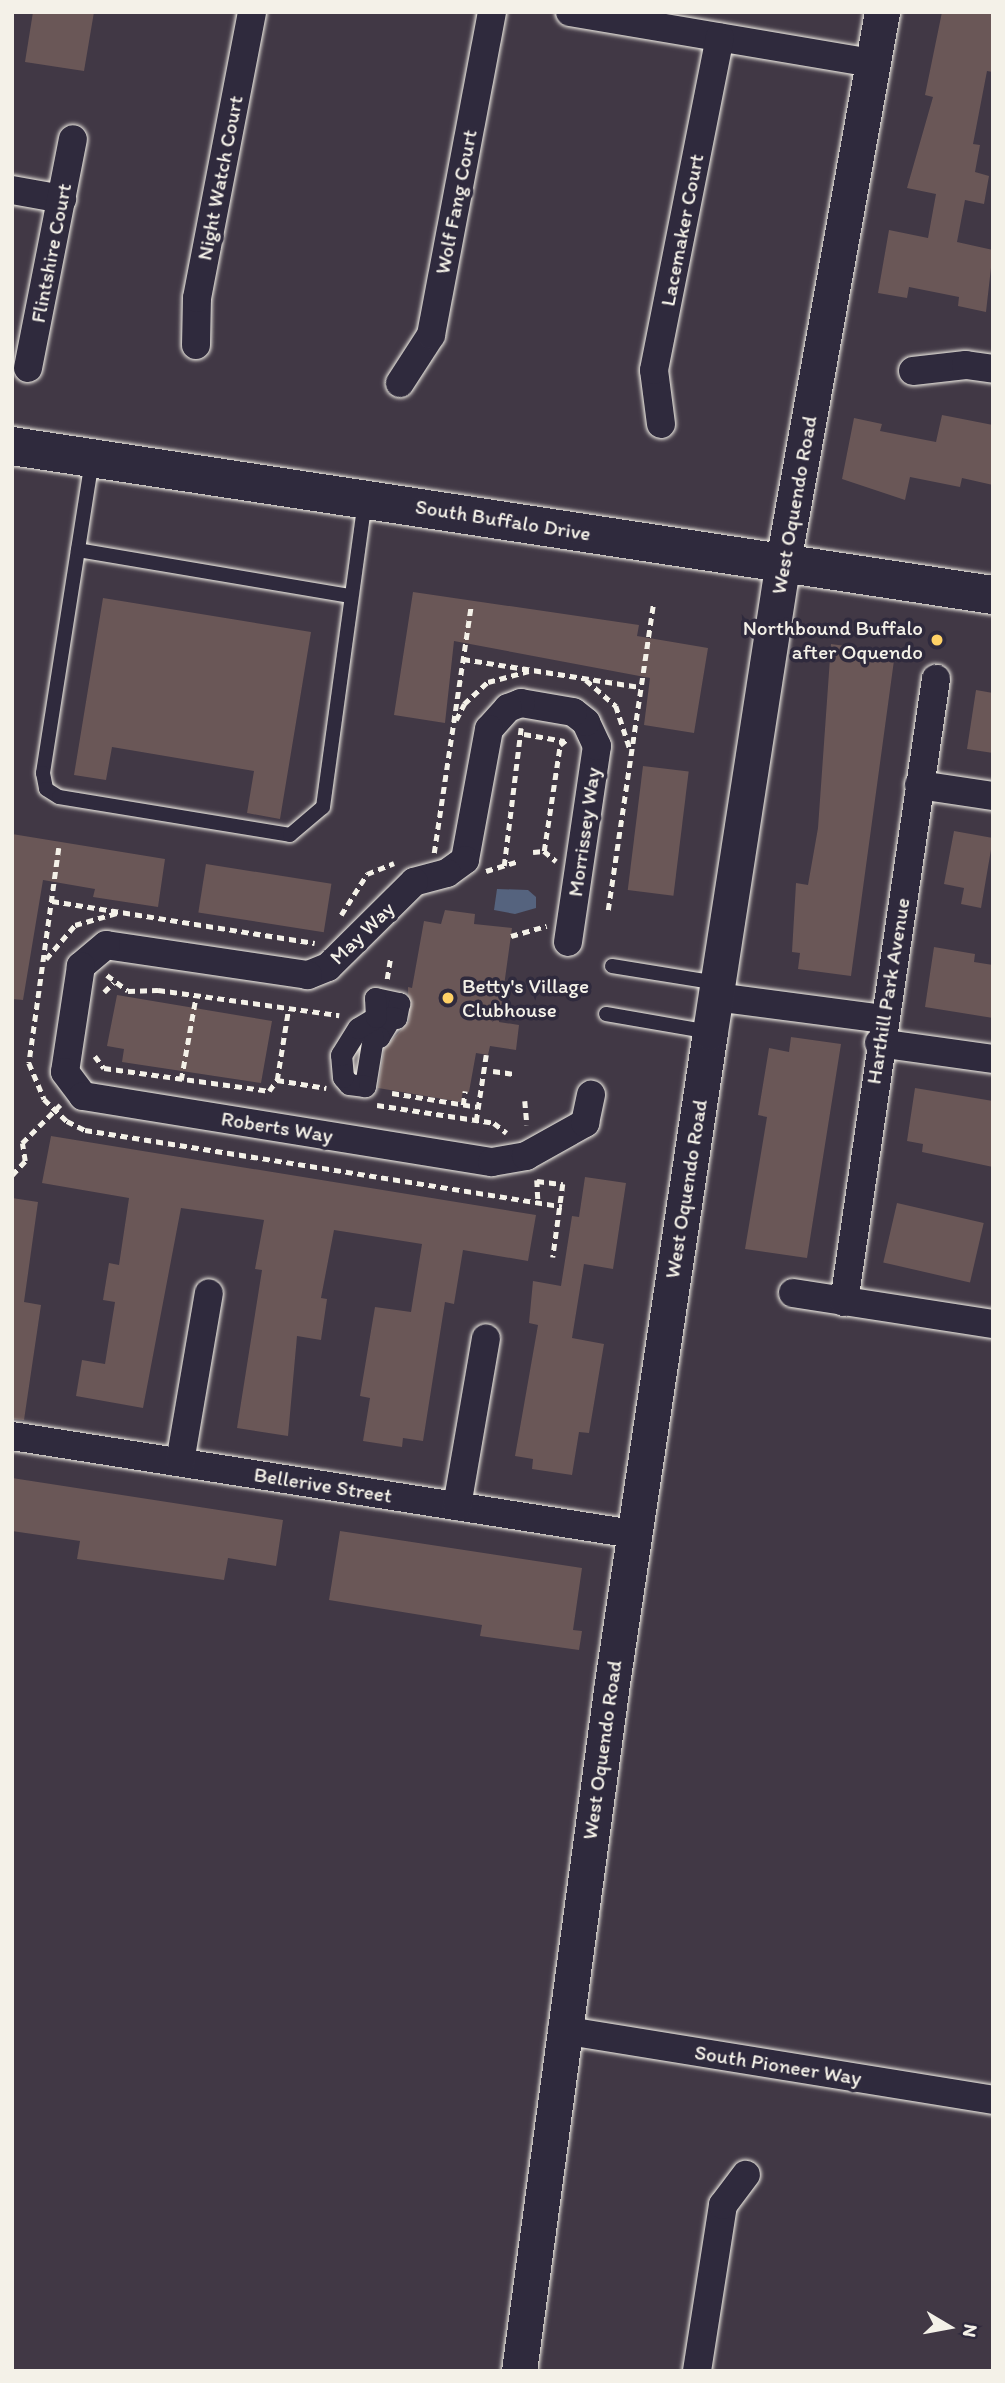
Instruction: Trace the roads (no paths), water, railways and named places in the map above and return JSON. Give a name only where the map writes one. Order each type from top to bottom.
[{"type":"main road","name":"South Buffalo Drive","points":[[12,446],[993,595]]},
{"type":"street","name":"Night Watch Court","points":[[196,345],[197,298],[252,12]]},
{"type":"street","name":"Wolf Fang Court","points":[[400,383],[431,335],[492,12]]},
{"type":"street","points":[[570,12],[873,63]]},
{"type":"street","name":"West Oquendo Road","points":[[519,2371],[562,2030],[633,1534],[710,1032],[783,562],[882,12]]},
{"type":"street","name":"Lacemaker Court","points":[[661,424],[654,370],[720,37]]},
{"type":"street","name":"Flintshire Court","points":[[28,368],[73,139]]},
{"type":"street","points":[[12,191],[62,199]]},
{"type":"street","points":[[913,371],[966,365],[993,369]]},
{"type":"street","name":"Harthill Park Avenue","points":[[844,1302],[881,1031],[936,680]]},
{"type":"street","name":"Morrissey Way","points":[[512,713],[521,703],[573,712],[586,722],[597,746],[564,932]]},
{"type":"street","name":"May Way","points":[[95,961],[106,945],[308,975],[328,967],[414,882],[447,873],[465,860],[489,729],[512,713]]},
{"type":"street","points":[[919,785],[993,796]]},
{"type":"street","name":"Roberts Way","points":[[95,961],[80,966],[65,1072],[83,1096],[492,1162],[526,1156],[585,1123],[591,1095]]},
{"type":"street","points":[[717,990],[993,1059]]},
{"type":"street","points":[[180,1462],[209,1293]]},
{"type":"street","points":[[793,1293],[993,1324]]},
{"type":"street","points":[[457,1506],[486,1338]]},
{"type":"street","name":"Bellerive Street","points":[[12,1436],[633,1534]]},
{"type":"street","name":"South Pioneer Way","points":[[562,2030],[993,2100]]},
{"type":"street","points":[[697,2371],[723,2205],[747,2175]]},
{"type":"lane","points":[[93,458],[43,773],[46,789],[59,797],[290,835],[313,820],[325,794],[365,499]]},
{"type":"lane","points":[[78,550],[351,596]]},
{"type":"lane","points":[[612,966],[717,990]]},
{"type":"lane","points":[[606,1014],[710,1032]]},
{"type":"water","points":[[497,889],[528,890],[536,897],[536,908],[515,914],[494,910]]},
{"type":"place","name":"Northbound Buffalo after Oquendo","points":[[937,640]]},
{"type":"place","name":"Betty's Village Clubhouse","points":[[448,998]]}]
